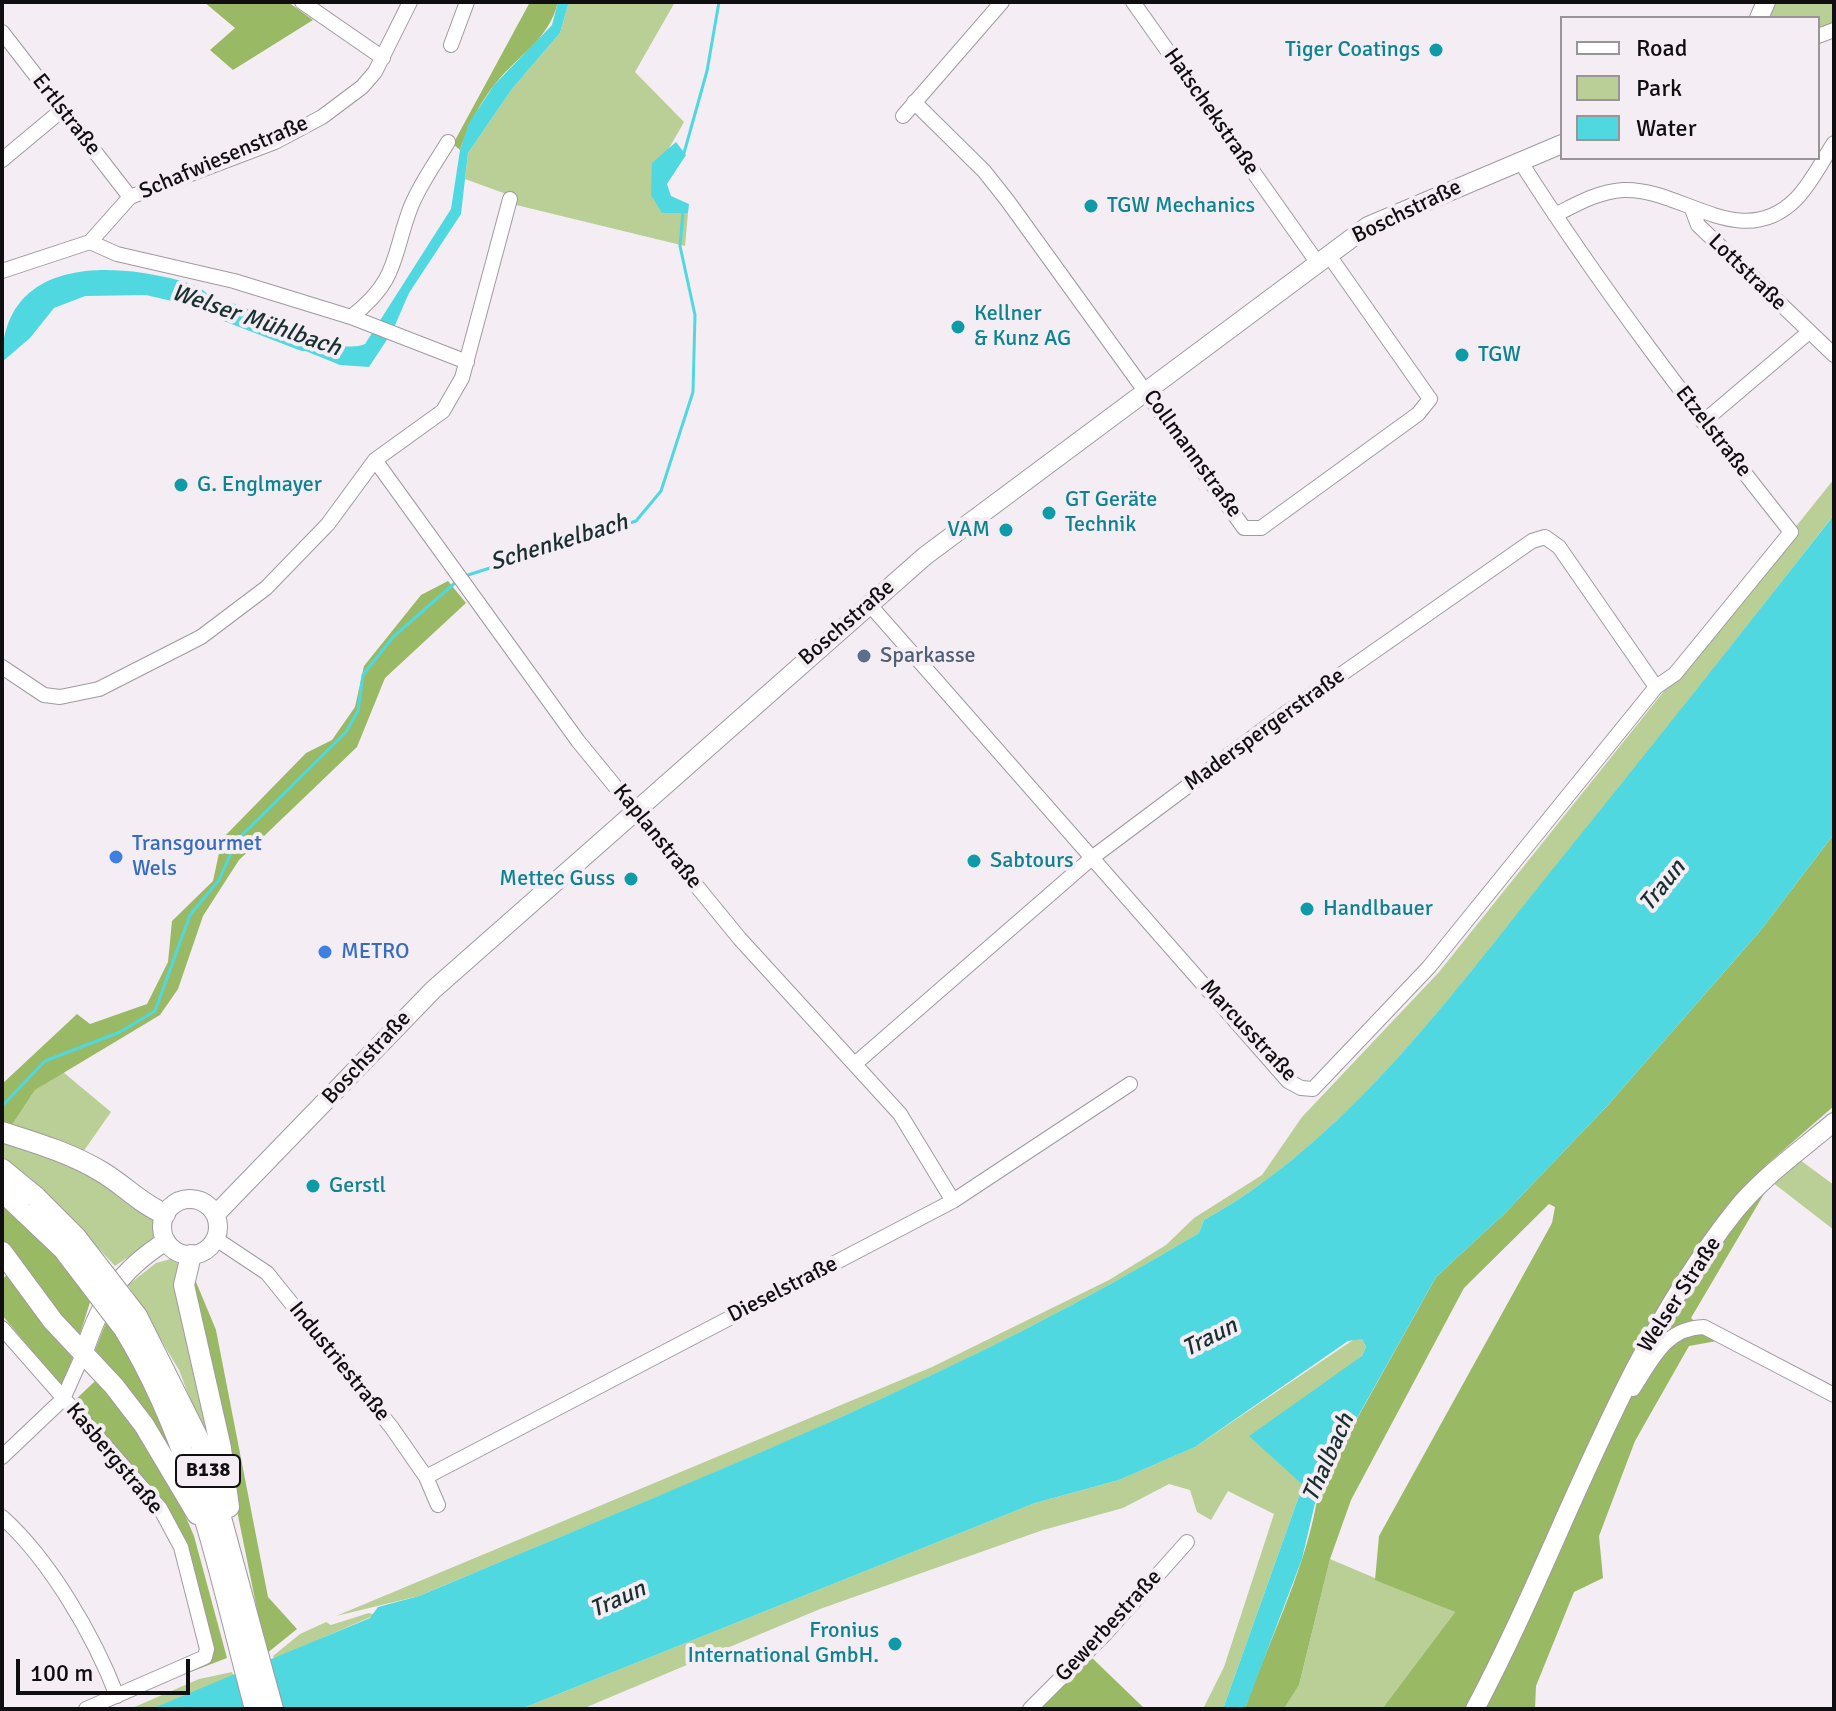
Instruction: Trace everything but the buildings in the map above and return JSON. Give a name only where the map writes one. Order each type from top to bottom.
[{"type":"main road","name":"Boschstraße","points":[[216,1214],[422,1000],[943,541],[1368,226],[1408,206],[1560,145]]},
{"type":"main road","name":"Welser Straße","points":[[1475,1709],[1611,1412],[1650,1340],[1736,1210],[1834,1122]]},
{"type":"main road","points":[[2,1132],[68,1155],[99,1170],[151,1209],[165,1214]]},
{"type":"main road","name":"B138","points":[[2,1169],[78,1268],[130,1322],[201,1444],[244,1602],[245,1637],[255,1709]]},
{"type":"main road","name":"B138","points":[[2,1191],[31,1206]]},
{"type":"main road","points":[[192,1198],[202,1201],[216,1214],[216,1239],[202,1253],[191,1255],[173,1249],[166,1241],[163,1233],[165,1214],[181,1200],[192,1198]]},
{"type":"main road","points":[[84,1352],[109,1290],[134,1264],[166,1241]]},
{"type":"main road","points":[[2,1252],[53,1321],[84,1352],[144,1425],[208,1530]]},
{"type":"main road","points":[[191,1255],[184,1285],[221,1448],[244,1602]]},
{"type":"main road","name":"B138","points":[[130,1322],[197,1488],[208,1530],[273,1709]]},
{"type":"street","points":[[302,2],[383,58]]},
{"type":"street","name":"Schafwiesenstraße","points":[[90,242],[130,197],[302,130],[362,87],[383,58],[410,2]]},
{"type":"street","points":[[451,45],[467,2]]},
{"type":"street","points":[[903,116],[1002,2]]},
{"type":"street","name":"Hatschekstraße","points":[[1133,2],[1323,258]]},
{"type":"street","name":"Ertlstraße","points":[[2,32],[130,197]]},
{"type":"street","name":"Collmannstraße","points":[[914,102],[984,171],[1244,528],[1261,528],[1418,414],[1430,399],[1323,258]]},
{"type":"street","points":[[2,160],[62,110]]},
{"type":"street","points":[[351,317],[388,279],[397,262],[410,209],[448,142]]},
{"type":"street","points":[[1555,215],[1592,195],[1624,190],[1655,193],[1715,218],[1745,221],[1784,209],[1798,198],[1834,143]]},
{"type":"street","name":"Etzelstraße","points":[[1520,161],[1703,422],[1791,532],[1675,674],[1656,687]]},
{"type":"street","points":[[2,667],[44,695],[60,697],[99,689],[161,660],[233,616],[285,571],[328,524],[375,460],[443,411],[462,378],[510,199]]},
{"type":"street","name":"Lottstraße","points":[[1692,209],[1698,225],[1834,355]]},
{"type":"street","points":[[2,271],[90,242],[117,254],[234,281],[351,317],[467,362]]},
{"type":"street","points":[[1703,422],[1809,332]]},
{"type":"street","name":"Kaplanstraße","points":[[375,460],[578,741],[740,939],[900,1114],[953,1201]]},
{"type":"street","name":"Maderspergerstraße","points":[[856,1063],[1093,857],[1276,720],[1532,541],[1545,537],[1559,547],[1656,687]]},
{"type":"street","name":"Marcusstraße","points":[[869,604],[1093,857],[1216,1009],[1288,1081],[1301,1088],[1313,1089],[1429,967],[1656,687]]},
{"type":"street","name":"Dieselstraße","points":[[426,1477],[953,1201],[1130,1084]]},
{"type":"street","name":"Industriestraße","points":[[216,1239],[267,1273],[392,1428],[426,1477],[438,1505]]},
{"type":"street","name":"Kasbergstraße","points":[[2,1328],[160,1508],[181,1547],[207,1649],[205,1657],[117,1696]]},
{"type":"street","points":[[1611,1412],[1625,1401],[1665,1342],[1685,1328],[1717,1332],[1834,1395]]},
{"type":"street","points":[[2,1457],[63,1399],[73,1384],[84,1352]]},
{"type":"street","points":[[5,1526],[84,1624],[117,1696],[86,1709]]},
{"type":"street","name":"Gewerbestraße","points":[[1030,1709],[1106,1633],[1187,1542]]},
{"type":"green space","points":[[204,2],[288,2],[313,20],[233,70],[210,50],[235,28]]},
{"type":"green space","points":[[530,2],[558,2],[548,27],[484,99],[460,150],[453,144]]},
{"type":"green space","points":[[569,2],[675,2],[635,72],[684,122],[668,150],[662,213],[688,213],[685,246],[512,204],[509,195],[465,179],[468,153],[512,89],[560,33]]},
{"type":"green space","points":[[1777,2],[1834,2],[1834,22],[1820,28],[1820,16],[1769,16]]},
{"type":"green space","points":[[1834,479],[1834,515],[1616,792],[1430,1021],[1346,1111],[1254,1189],[1204,1220],[1199,1233],[1011,1337],[816,1428],[419,1596],[336,1616],[932,1367],[1109,1280],[1166,1245],[1194,1218],[1262,1175],[1302,1117],[1439,972]]},
{"type":"green space","points":[[448,581],[466,603],[385,678],[357,747],[239,860],[203,916],[178,989],[160,1015],[35,1090],[10,1128],[2,1126],[2,1084],[77,1014],[90,1024],[147,1004],[168,962],[172,921],[213,881],[222,839],[306,753],[332,740],[355,707],[364,666],[421,595]]},
{"type":"green space","points":[[1834,834],[1834,1106],[1765,1166],[1771,1182],[1691,1318],[1717,1341],[1689,1346],[1635,1441],[1599,1536],[1603,1578],[1574,1592],[1536,1686],[1535,1709],[1382,1709],[1455,1612],[1375,1580],[1379,1536],[1552,1223],[1555,1207],[1549,1204],[1464,1288],[1351,1500],[1330,1559],[1299,1685],[1284,1709],[1245,1709],[1298,1572],[1319,1487],[1436,1277],[1504,1214],[1607,1106],[1760,931]]},
{"type":"green space","points":[[63,1072],[111,1112],[83,1152],[10,1128],[35,1090]]},
{"type":"green space","points":[[2,1140],[91,1171],[159,1217],[152,1241],[115,1266],[63,1210],[2,1160]]},
{"type":"green space","points":[[1800,1160],[1834,1185],[1834,1230],[1772,1182]]},
{"type":"green space","points":[[2,1203],[49,1249],[91,1299],[63,1388],[2,1315],[2,1279],[19,1266],[2,1244]]},
{"type":"green space","points":[[171,1259],[181,1265],[220,1477],[179,1370],[128,1285],[156,1263]]},
{"type":"green space","points":[[194,1277],[216,1330],[268,1597],[297,1629],[266,1654],[193,1293]]},
{"type":"green space","points":[[107,1320],[144,1377],[175,1443],[173,1487],[194,1536],[227,1658],[167,1681],[206,1652],[183,1540],[159,1496],[74,1401],[110,1367],[95,1350]]},
{"type":"green space","points":[[1356,1338],[1362,1339],[1366,1347],[1303,1485],[1223,1709],[1203,1709],[1224,1667],[1274,1514],[1228,1491],[1211,1520],[1197,1512],[1190,1490],[1169,1484],[1123,1508],[1043,1530],[820,1609],[582,1709],[521,1709],[1035,1503],[1119,1480],[1195,1447]]},
{"type":"green space","points":[[1330,1559],[1455,1612],[1382,1709],[1284,1709],[1299,1685]]},
{"type":"green space","points":[[369,1613],[375,1615],[274,1659],[273,1656],[300,1634],[326,1622],[331,1625]]},
{"type":"green space","points":[[1088,1654],[1145,1709],[1037,1709]]},
{"type":"green space","points":[[232,1672],[234,1676],[151,1709],[130,1709],[199,1679]]},
{"type":"water","points":[[558,2],[569,2],[560,33],[512,89],[468,153],[461,214],[409,293],[392,332],[369,367],[340,365],[197,307],[146,295],[85,296],[54,308],[30,338],[2,362],[6,331],[17,307],[33,290],[54,278],[105,270],[165,277],[187,283],[203,290],[215,301],[255,317],[253,322],[277,331],[296,330],[341,345],[365,344],[451,209],[460,150],[469,123],[494,85],[552,25]]},
{"type":"water","points":[[676,142],[686,155],[667,184],[671,196],[689,204],[688,213],[662,213],[651,195],[652,163]]},
{"type":"water","points":[[1834,515],[1834,834],[1760,931],[1607,1106],[1504,1214],[1436,1277],[1319,1486],[1302,1559],[1245,1709],[1223,1709],[1303,1485],[1249,1436],[1362,1356],[1366,1347],[1362,1339],[1348,1341],[1195,1447],[1119,1480],[1035,1503],[521,1709],[151,1709],[370,1618],[378,1607],[419,1596],[841,1417],[1023,1330],[1199,1233],[1204,1220],[1254,1189],[1346,1111],[1430,1021]]},
{"type":"waterway","name":"Schenkelbach","points":[[684,153],[707,71],[719,2]]},
{"type":"waterway","name":"Schenkelbach","points":[[465,576],[636,521],[661,491],[693,392],[695,315],[680,246],[683,212]]},
{"type":"waterway","name":"Welser Mühlbach","points":[[228,312],[303,341]]},
{"type":"waterway","name":"Schenkelbach","points":[[2,1106],[45,1061],[120,1032],[155,1011],[190,915],[219,880],[237,840],[346,732],[358,711],[363,675],[393,637],[456,582]]},
{"type":"place","name":"Tiger Coatings","points":[[1436,50]]},
{"type":"place","name":"TGW Mechanics","points":[[1091,206]]},
{"type":"place","name":"Kellner & Kunz AG","points":[[958,327]]},
{"type":"place","name":"TGW","points":[[1462,355]]},
{"type":"place","name":"G. Englmayer","points":[[181,485]]},
{"type":"place","name":"GT Geräte Technik","points":[[1049,513]]},
{"type":"place","name":"VAM","points":[[1006,530]]},
{"type":"place","name":"Sparkasse","points":[[864,656]]},
{"type":"place","name":"Transgourmet Wels","points":[[116,857]]},
{"type":"place","name":"Sabtours","points":[[974,861]]},
{"type":"place","name":"Mettec Guss","points":[[631,879]]},
{"type":"place","name":"Handlbauer","points":[[1307,909]]},
{"type":"place","name":"METRO","points":[[325,952]]},
{"type":"place","name":"Gerstl","points":[[313,1186]]},
{"type":"place","name":"Fronius International GmbH.","points":[[895,1644]]},
{"type":"water label","name":"Traun","points":[[1663,886]]},
{"type":"water label","name":"Traun","points":[[1210,1338]]},
{"type":"water label","name":"Thalbach","points":[[1329,1458]]},
{"type":"water label","name":"Traun","points":[[618,1600]]}]
